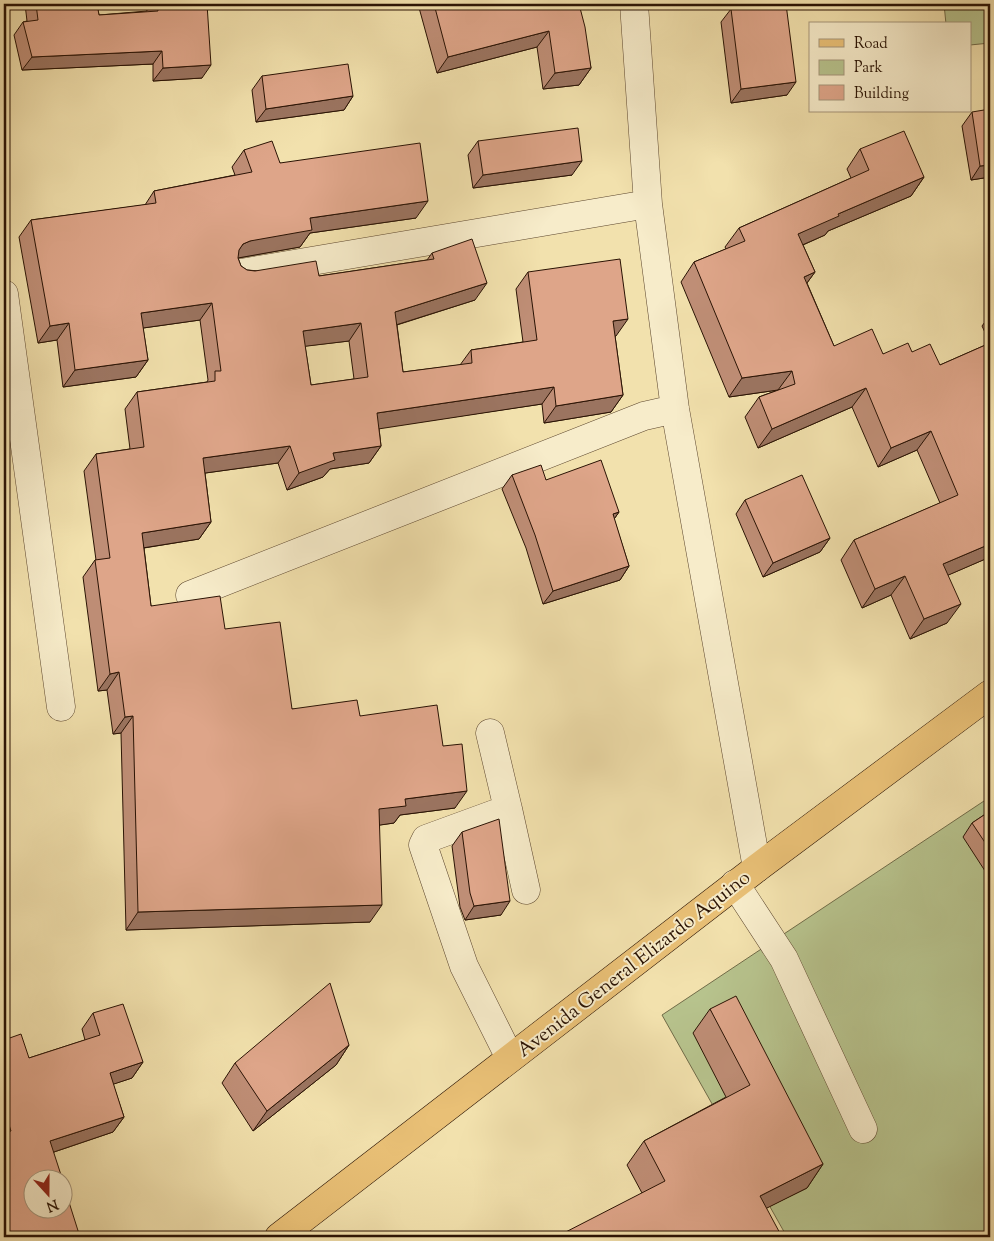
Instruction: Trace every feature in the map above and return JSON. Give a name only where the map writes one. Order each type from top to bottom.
[{"type":"main road","name":"Avenida General Elizardo Aquino","points":[[279,1237],[735,884],[990,694]]},
{"type":"street","points":[[634,4],[648,204],[675,409],[756,868]]},
{"type":"street","points":[[241,273],[648,204]]},
{"type":"street","points":[[4,294],[61,707]]},
{"type":"street","points":[[190,595],[644,416],[675,409]]},
{"type":"street","points":[[490,733],[526,890]]},
{"type":"street","points":[[508,808],[426,839],[423,845],[464,966],[510,1058]]},
{"type":"street","points":[[735,884],[784,959],[863,1129]]},
{"type":"green space","points":[[944,4],[990,4],[990,43],[972,45],[972,22],[946,22]]},
{"type":"green space","points":[[990,797],[990,1237],[787,1237],[662,1015]]},
{"type":"building","points":[[36,4],[97,4],[99,15],[158,11],[157,4],[207,4],[211,65],[163,68],[162,51],[32,57],[23,22],[38,20]]},
{"type":"building","points":[[434,4],[579,4],[585,27],[591,68],[555,73],[549,31],[448,57]]},
{"type":"building","points":[[768,4],[786,4],[796,82],[741,89],[731,9]]},
{"type":"building","points":[[348,64],[353,96],[266,109],[262,76]]},
{"type":"building","points":[[990,109],[990,165],[980,166],[972,112]]},
{"type":"building","points":[[578,128],[582,161],[483,175],[478,141]]},
{"type":"building","points":[[904,131],[924,177],[838,214],[839,216],[798,234],[815,272],[804,277],[834,346],[872,329],[883,354],[908,343],[912,352],[930,344],[940,365],[990,343],[990,544],[943,564],[961,604],[924,619],[905,576],[875,589],[854,540],[958,495],[931,431],[891,448],[866,388],[772,429],[759,397],[795,384],[792,371],[742,378],[694,262],[745,241],[739,228],[869,170],[860,149]]},
{"type":"building","points":[[272,141],[280,163],[420,143],[428,201],[310,218],[312,230],[250,241],[243,244],[239,250],[238,258],[241,266],[247,270],[255,271],[316,261],[319,276],[434,259],[432,253],[472,239],[487,283],[395,312],[403,372],[472,363],[471,350],[537,340],[528,272],[620,259],[628,319],[613,321],[623,395],[556,406],[554,387],[377,413],[381,446],[333,453],[335,460],[299,473],[290,446],[203,458],[211,522],[142,533],[151,606],[220,596],[225,629],[280,622],[292,709],[357,700],[360,716],[437,705],[443,746],[462,744],[467,791],[405,799],[406,806],[379,809],[382,905],[138,912],[133,716],[125,717],[119,672],[110,674],[95,560],[110,558],[96,454],[144,447],[137,392],[215,381],[215,371],[221,371],[212,303],[141,313],[148,360],[75,370],[69,323],[50,326],[31,220],[156,203],[154,191],[252,172],[244,150]],"holes":[[[361,323],[368,377],[311,385],[303,331]]]},
{"type":"building","points":[[601,460],[619,512],[613,514],[629,566],[553,591],[535,535],[512,475],[541,465],[546,480]]},
{"type":"building","points":[[802,475],[830,538],[773,563],[745,500]]},
{"type":"building","points":[[990,811],[990,850],[972,823]]},
{"type":"building","points":[[499,819],[510,901],[474,906],[470,893],[462,832]]},
{"type":"building","points":[[330,983],[349,1045],[267,1111],[235,1063]]},
{"type":"building","points":[[736,996],[823,1164],[760,1196],[782,1237],[556,1237],[665,1181],[644,1141],[750,1085],[710,1009]]},
{"type":"building","points":[[123,1004],[143,1062],[110,1073],[124,1117],[50,1141],[59,1168],[22,1168],[22,1218],[72,1218],[72,1212],[80,1237],[4,1237],[4,1133],[11,1131],[4,1109],[4,1040],[21,1034],[29,1058],[100,1035],[93,1013]]}]
